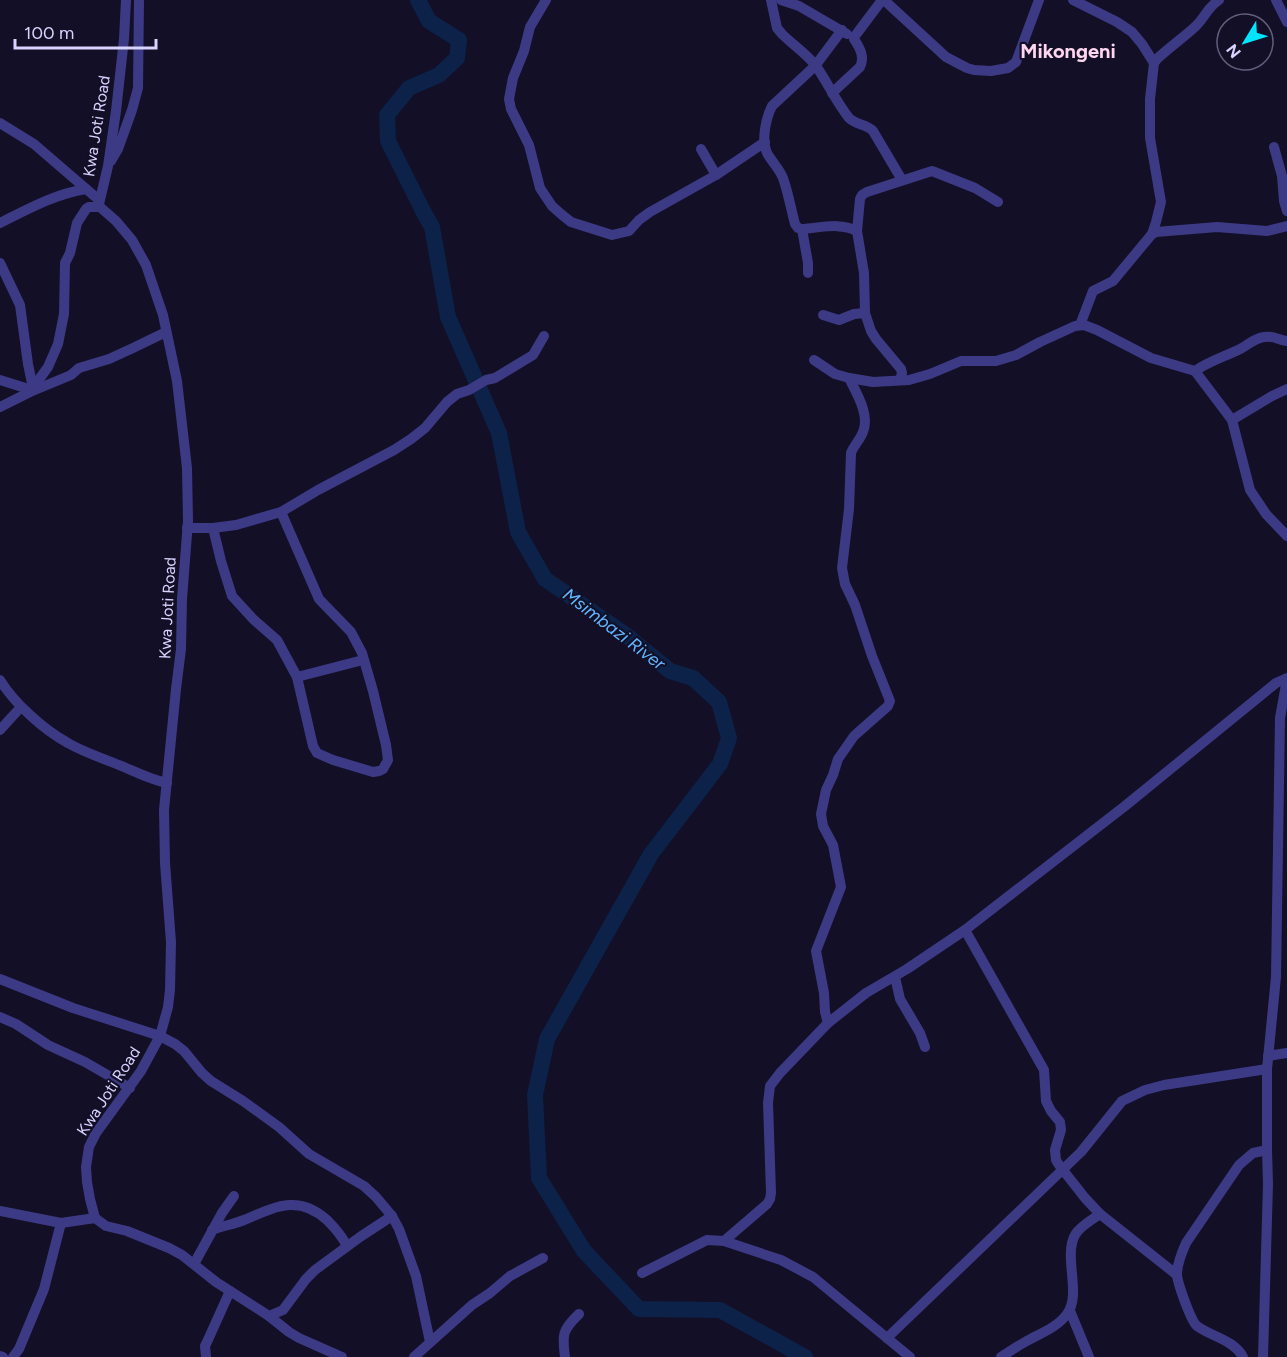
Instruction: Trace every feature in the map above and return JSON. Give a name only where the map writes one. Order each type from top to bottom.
[{"type":"street","name":"Kwa Joti Road","points":[[95,1218],[87,1182],[86,1167],[89,1147],[96,1133],[141,1071],[160,1036],[168,1007],[171,942],[165,863],[164,810],[181,649],[182,598],[188,528],[187,468],[177,381],[163,315],[146,265],[126,231],[99,203],[108,166],[124,39],[126,0]]},
{"type":"street","points":[[108,166],[118,149],[138,88],[139,0]]},
{"type":"street","points":[[546,0],[530,27],[524,51],[513,78],[509,99],[511,109],[529,145],[540,188],[552,206],[571,222],[612,235],[629,231],[639,220],[659,206],[716,175],[765,142]]},
{"type":"street","points":[[771,0],[777,28],[816,66],[850,119],[873,131],[902,180]]},
{"type":"street","points":[[781,0],[799,6],[854,39],[860,50],[862,62],[855,72],[832,93]]},
{"type":"street","points":[[854,39],[858,30],[883,0],[953,62],[974,70],[992,71],[1008,68],[1016,62],[1039,0]]},
{"type":"street","points":[[1073,0],[1132,32],[1154,63]]},
{"type":"street","points":[[1080,325],[1093,291],[1113,281],[1152,234],[1161,202],[1150,138],[1150,99],[1154,63],[1195,27],[1208,8],[1219,0]]},
{"type":"street","points":[[1276,0],[1287,22]]},
{"type":"street","points":[[842,30],[816,66],[772,106],[764,135],[768,153],[783,179],[798,228],[847,226],[857,231]]},
{"type":"street","points":[[0,123],[34,144],[99,203],[86,209],[77,223],[70,253],[65,263],[64,314],[58,344],[48,367],[32,390]]},
{"type":"street","points":[[1274,147],[1282,176],[1287,211]]},
{"type":"street","points":[[701,150],[716,175]]},
{"type":"street","points":[[900,380],[901,369],[876,339],[865,313],[864,273],[857,231],[861,195],[932,171],[975,188],[998,202]]},
{"type":"street","points":[[0,223],[45,201],[86,189]]},
{"type":"street","points":[[1152,234],[1217,227],[1267,231],[1287,226]]},
{"type":"street","points":[[802,229],[808,273]]},
{"type":"street","points":[[0,263],[20,305],[32,390]]},
{"type":"street","points":[[823,315],[839,320],[854,314],[865,313]]},
{"type":"street","points":[[814,360],[835,374],[849,378],[873,382],[909,380],[961,361],[996,361],[1016,355],[1076,326],[1084,325],[1151,358],[1195,371],[1232,420],[1250,490],[1266,514],[1287,536]]},
{"type":"street","points":[[0,407],[32,390],[72,375],[80,368],[97,364],[166,332]]},
{"type":"street","points":[[188,528],[236,525],[280,512],[411,439],[425,428],[457,394],[495,378],[533,355],[544,336]]},
{"type":"street","points":[[1195,371],[1262,337],[1273,336],[1287,341]]},
{"type":"street","points":[[828,1023],[816,951],[841,887],[833,845],[823,826],[821,814],[826,790],[838,759],[854,736],[883,711],[890,701],[855,605],[845,585],[842,568],[849,509],[851,453],[865,427],[864,411],[849,378]]},
{"type":"street","points":[[0,381],[32,390]]},
{"type":"street","points":[[1232,420],[1287,389]]},
{"type":"street","points":[[213,528],[232,596],[277,640],[297,677],[316,753],[373,772],[379,771],[383,769],[388,759],[386,745],[373,691],[358,644],[354,635],[316,594],[280,512]]},
{"type":"street","points":[[297,677],[363,660]]},
{"type":"street","points":[[724,1240],[770,1199],[768,1103],[770,1086],[780,1072],[828,1023],[882,982],[895,977],[964,930],[1125,806],[1276,683],[1287,678]]},
{"type":"street","points":[[1263,1357],[1268,1184],[1267,1069],[1282,893],[1283,736],[1280,718],[1287,678]]},
{"type":"street","points":[[0,680],[21,707],[65,742],[149,778],[167,783]]},
{"type":"street","points":[[0,730],[21,707]]},
{"type":"street","points":[[964,930],[1044,1070],[1046,1101],[1060,1122],[1061,1130],[1054,1155],[1062,1170],[1100,1214],[1177,1275]]},
{"type":"street","points":[[895,977],[900,999],[920,1033],[925,1047]]},
{"type":"street","points":[[0,979],[73,1008],[160,1036],[175,1044],[211,1081],[279,1127],[309,1154],[363,1186],[392,1216],[406,1245],[416,1276],[430,1342]]},
{"type":"street","points":[[0,1017],[16,1023],[48,1045],[85,1062],[130,1088]]},
{"type":"street","points":[[1268,1056],[1287,1053]]},
{"type":"street","points":[[887,1338],[1081,1152],[1122,1101],[1145,1090],[1164,1085],[1267,1069]]},
{"type":"street","points":[[1243,1357],[1234,1346],[1195,1323],[1177,1275],[1180,1255],[1186,1243],[1232,1175],[1253,1153],[1267,1150]]},
{"type":"street","points":[[194,1264],[222,1213],[234,1197]]},
{"type":"street","points":[[212,1230],[284,1205],[297,1204],[309,1208],[324,1218],[344,1239],[346,1246]]},
{"type":"street","points":[[0,1211],[61,1223],[95,1218],[106,1226],[127,1231],[169,1248],[289,1332],[342,1357]]},
{"type":"street","points":[[1100,1214],[1082,1227],[1073,1242],[1070,1311],[1088,1356],[1101,1357]]},
{"type":"street","points":[[269,1316],[283,1310],[306,1279],[322,1264],[392,1216]]},
{"type":"street","points":[[13,1357],[19,1349],[44,1289],[61,1223]]},
{"type":"street","points":[[642,1274],[707,1240],[724,1240],[781,1260],[813,1277],[910,1357]]},
{"type":"street","points":[[414,1357],[472,1305],[510,1276],[543,1258]]},
{"type":"street","points":[[206,1357],[205,1346],[230,1291]]},
{"type":"street","points":[[1001,1357],[1057,1324],[1070,1311]]},
{"type":"street","points":[[565,1357],[562,1339],[567,1324],[579,1314]]},
{"type":"waterway","name":"Msimbazi River","points":[[418,0],[429,21],[459,40],[457,58],[439,75],[409,88],[387,115],[388,141],[432,227],[448,317],[499,433],[518,532],[545,579],[626,635],[670,671],[693,678],[719,702],[729,738],[720,764],[651,854],[547,1039],[535,1095],[539,1178],[584,1251],[639,1309],[720,1310],[805,1357]]},
{"type":"district","name":"Mikongeni","points":[[1068,51]]}]
